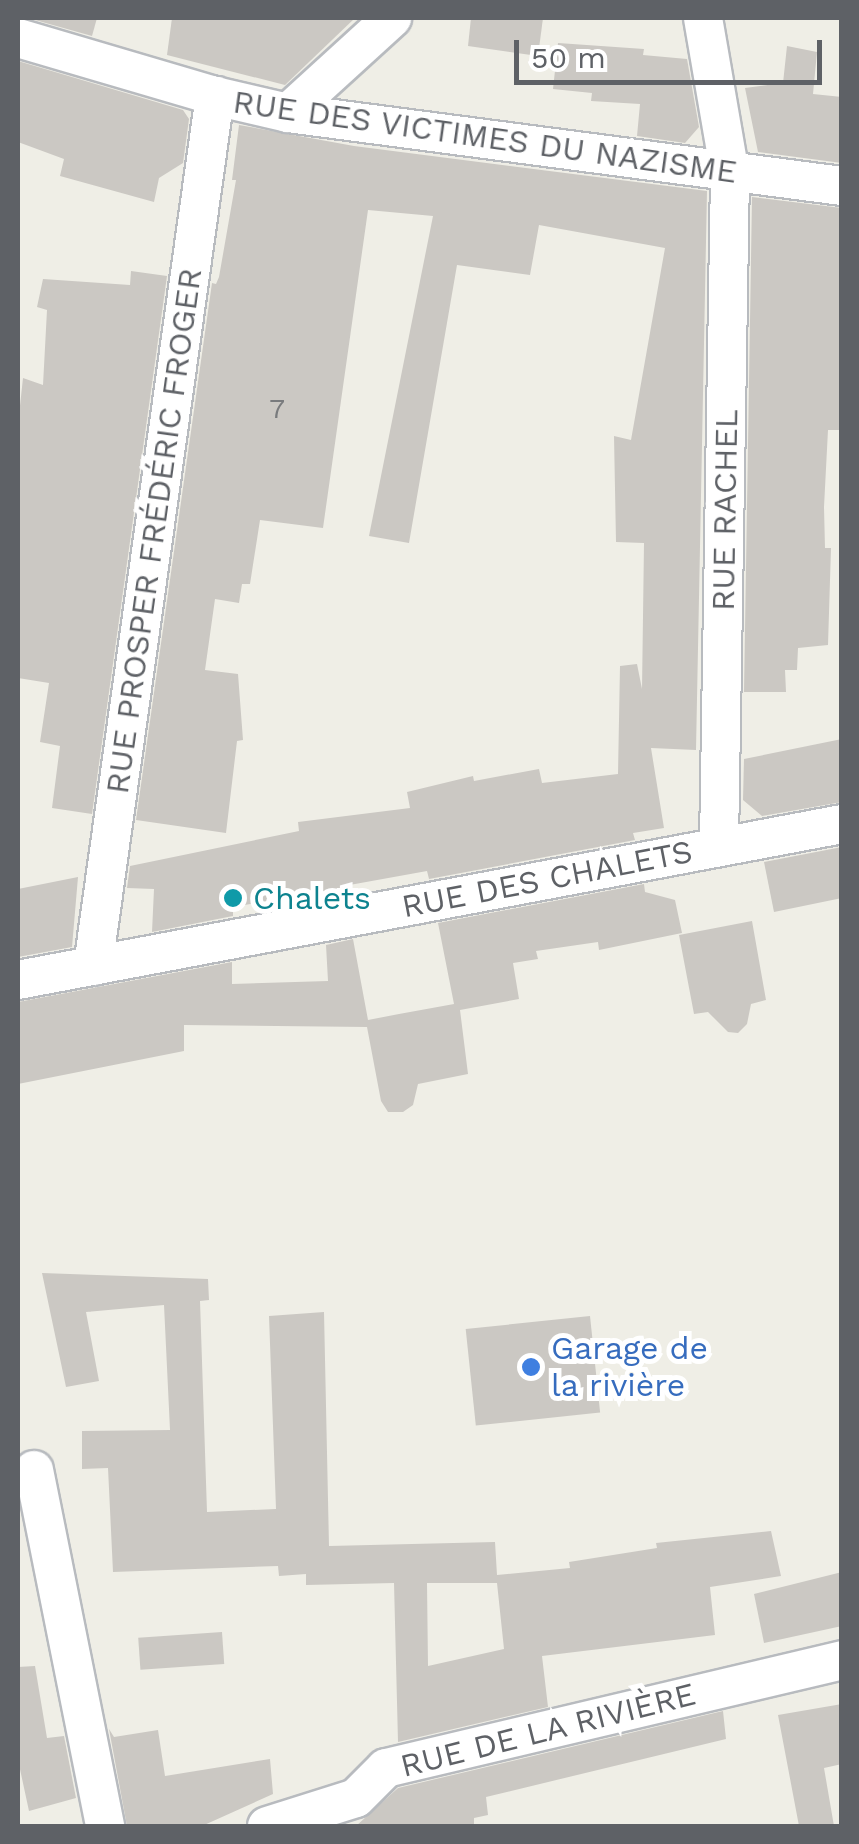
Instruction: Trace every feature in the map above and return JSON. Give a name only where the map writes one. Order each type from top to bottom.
[{"type":"street","points":[[288,113],[392,18]]},
{"type":"street","name":"RUE RACHEL","points":[[703,18],[730,174],[719,847]]},
{"type":"street","name":"RUE DES VICTIMES DU NAZISME","points":[[18,38],[215,96],[288,113],[842,186]]},
{"type":"street","name":"RUE PROSPER FRÉDÉRIC FROGER","points":[[93,966],[215,96]]},
{"type":"street","name":"RUE DES CHALETS","points":[[18,980],[842,824]]},
{"type":"street","points":[[34,1470],[104,1826]]},
{"type":"street","name":"RUE DE LA RIVIÈRE","points":[[268,1826],[357,1812],[386,1768],[842,1660]]},
{"type":"building","points":[[28,18],[97,18],[92,36]]},
{"type":"building","points":[[172,18],[355,18],[285,85],[167,55]]},
{"type":"building","points":[[471,18],[543,18],[538,56],[468,46]]},
{"type":"building","points":[[558,43],[644,49],[643,55],[687,59],[699,127],[685,143],[637,136],[640,104],[591,101],[592,93],[553,89]]},
{"type":"building","points":[[787,46],[817,52],[813,94],[842,97],[842,163],[758,152],[745,88],[783,83]]},
{"type":"building","points":[[18,61],[183,110],[189,119],[183,163],[159,178],[154,202],[60,176],[64,159],[18,142]]},
{"type":"building","points":[[239,125],[354,146],[707,191],[696,750],[651,748],[664,828],[633,833],[635,840],[429,879],[427,871],[344,886],[345,895],[324,899],[324,891],[233,907],[233,916],[152,932],[154,889],[127,888],[130,866],[299,831],[298,822],[410,808],[407,792],[473,776],[474,781],[539,769],[542,783],[618,774],[620,666],[637,664],[642,689],[644,543],[616,542],[614,436],[631,440],[665,248],[539,225],[530,275],[457,265],[409,543],[369,536],[433,216],[368,210],[323,528],[260,520],[250,584],[242,584],[239,603],[215,599],[205,670],[238,674],[243,740],[237,741],[226,833],[136,820],[212,283],[216,284],[219,277],[236,180],[232,180]]},
{"type":"building","points":[[752,197],[842,208],[842,430],[828,430],[824,507],[825,548],[831,548],[828,645],[798,648],[797,670],[785,670],[786,692],[744,692]]},
{"type":"building","points":[[131,271],[167,276],[92,814],[52,808],[60,746],[40,742],[49,683],[18,678],[18,424],[23,378],[43,385],[47,310],[37,307],[43,279],[130,285]]},
{"type":"building","points":[[842,739],[842,802],[762,816],[743,800],[744,759]]},
{"type":"building","points":[[842,847],[842,898],[774,912],[764,862]]},
{"type":"building","points":[[78,877],[72,947],[18,957],[18,889]]},
{"type":"building","points":[[644,884],[645,892],[675,900],[682,933],[599,950],[598,942],[536,951],[538,959],[513,963],[519,999],[460,1010],[468,1074],[418,1084],[413,1105],[403,1112],[388,1112],[381,1101],[367,1027],[184,1025],[184,1051],[18,1084],[18,1002],[232,962],[232,984],[328,981],[326,945],[353,939],[368,1020],[454,1004],[438,923]]},
{"type":"building","points":[[752,921],[766,1000],[751,1004],[747,1024],[738,1033],[728,1032],[708,1012],[694,1014],[679,935]]},
{"type":"building","points":[[42,1273],[208,1279],[209,1300],[200,1301],[207,1512],[276,1509],[269,1316],[324,1312],[329,1546],[495,1542],[497,1575],[570,1568],[569,1562],[657,1548],[656,1543],[771,1531],[781,1576],[710,1587],[715,1635],[542,1656],[548,1707],[398,1742],[394,1583],[306,1585],[306,1574],[279,1576],[278,1566],[113,1572],[108,1468],[82,1469],[82,1431],[170,1430],[164,1305],[86,1312],[99,1381],[66,1387]],"holes":[[[427,1583],[497,1583],[504,1649],[428,1666]]]},
{"type":"building","name":"Garage de la rivière","points":[[590,1316],[600,1412],[476,1426],[466,1329]]},
{"type":"building","points":[[842,1572],[842,1626],[764,1643],[754,1594]]},
{"type":"building","points":[[222,1632],[224,1664],[140,1670],[138,1638]]},
{"type":"building","points":[[35,1666],[47,1738],[64,1736],[76,1798],[29,1811],[18,1760],[18,1667]]},
{"type":"building","points":[[842,1704],[842,1764],[824,1768],[834,1826],[799,1826],[778,1715]]},
{"type":"building","points":[[723,1711],[726,1739],[486,1797],[488,1815],[474,1818],[474,1826],[356,1826],[398,1788]]},
{"type":"building","points":[[109,1729],[114,1737],[158,1730],[165,1776],[270,1759],[273,1794],[202,1826],[127,1826]]},
{"type":"place","name":"Chalets","points":[[233,898]]},
{"type":"place","name":"Garage de la rivière","points":[[531,1367]]}]
